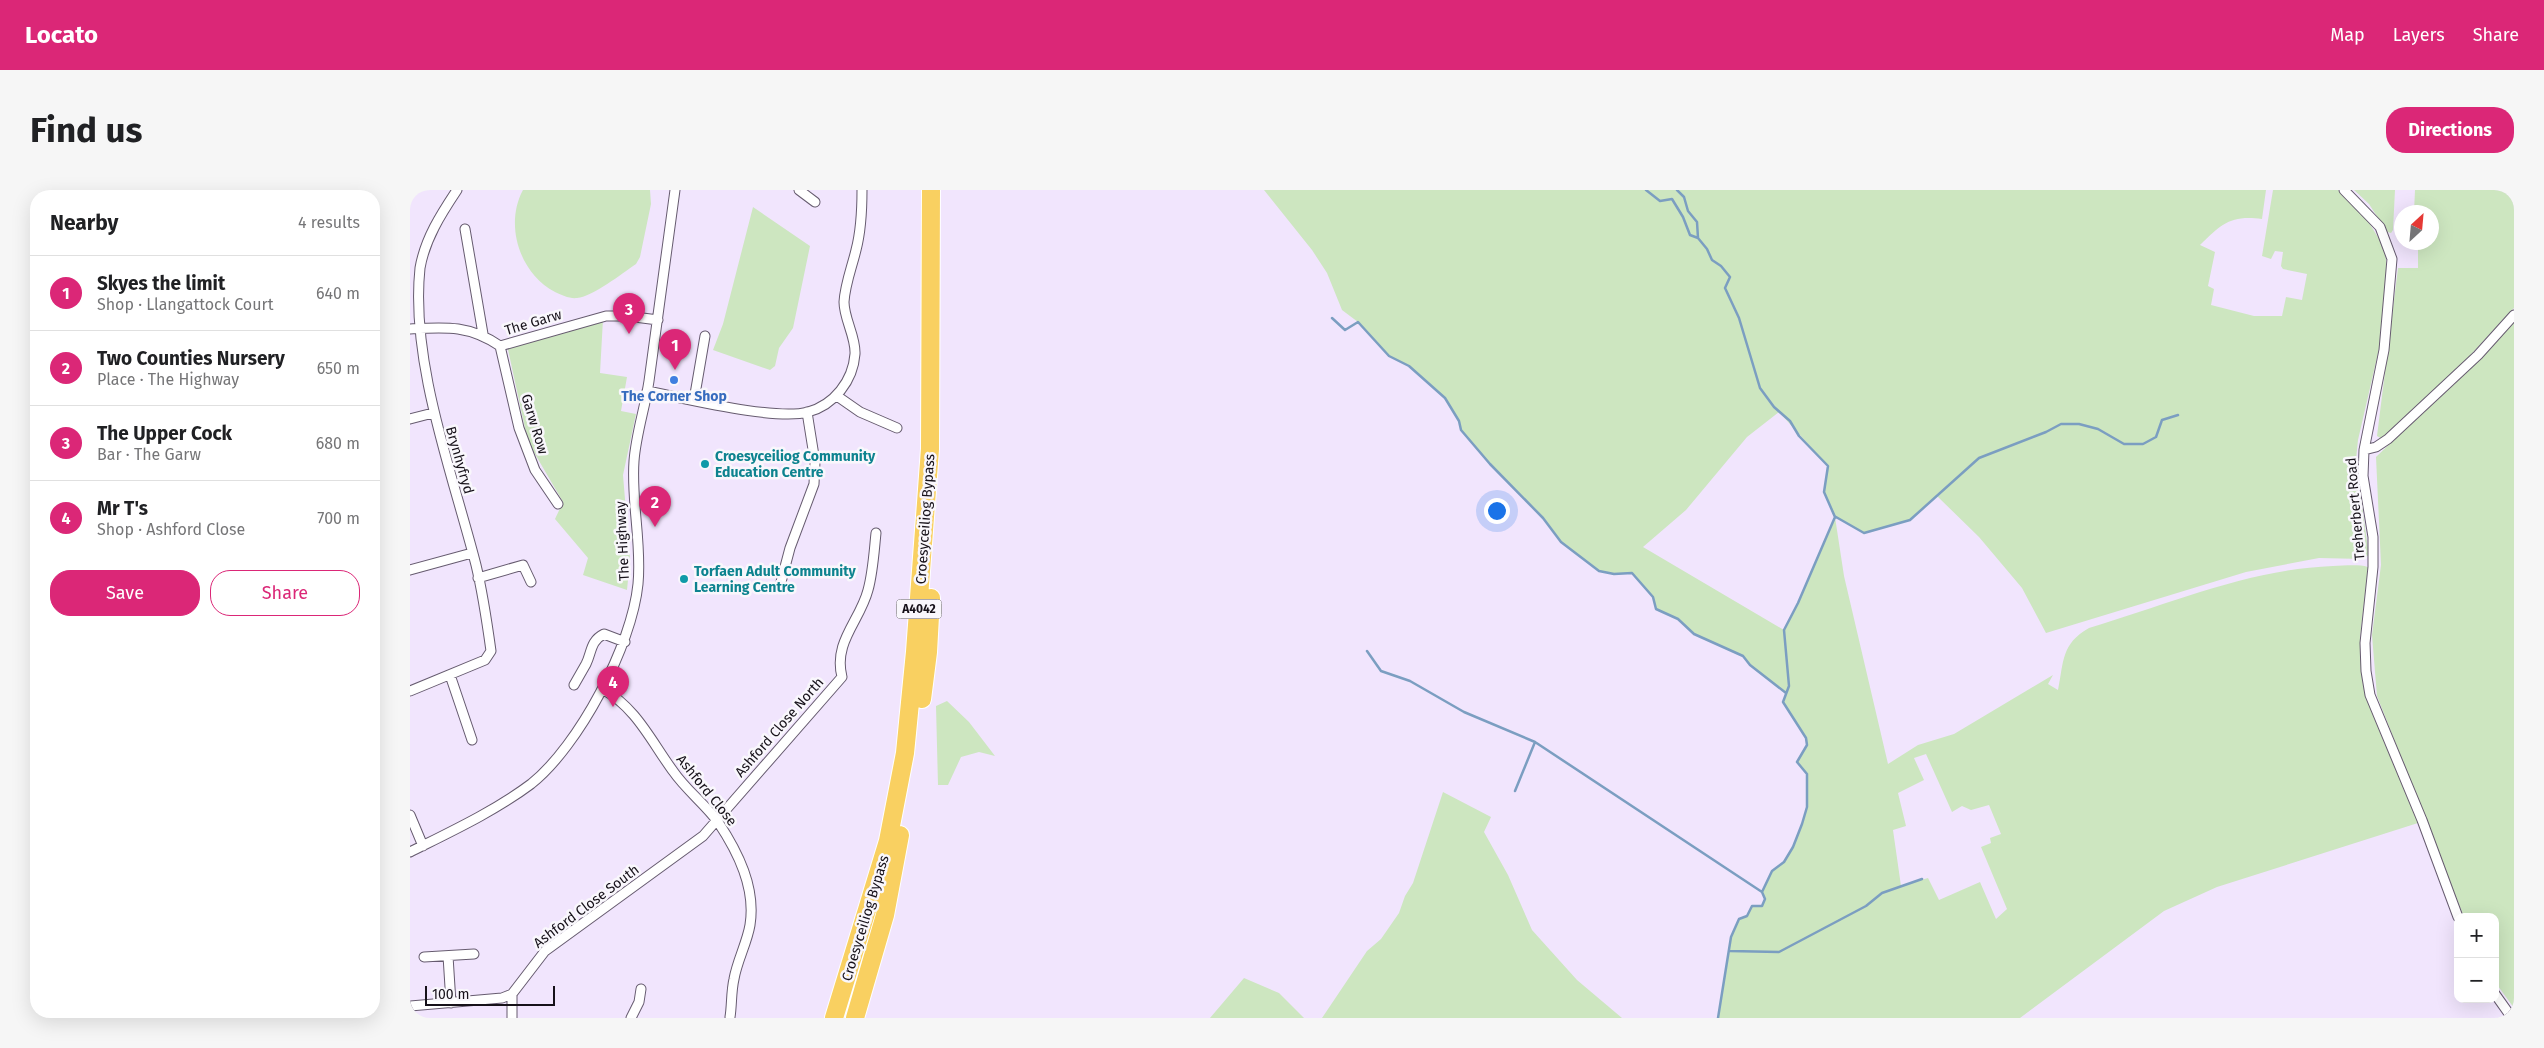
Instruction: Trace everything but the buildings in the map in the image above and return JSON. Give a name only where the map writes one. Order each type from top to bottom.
[{"type":"highway","name":"Croesyceiliog Bypass","points":[[834,1018],[888,841],[905,753],[915,652],[930,449],[931,190]]},
{"type":"highway","name":"Croesyceiliog Bypass","points":[[855,1018],[885,915],[915,758],[928,652],[939,452],[944,190]]},
{"type":"street","name":"Brynhyfryd","points":[[410,691],[485,660],[491,651],[478,578],[433,413],[414,329],[423,256],[433,229],[457,190]]},
{"type":"street","name":"The Highway","points":[[410,852],[506,800],[549,768],[563,752],[602,689],[625,642],[638,586],[640,566],[633,485],[634,459],[658,320],[675,190]]},
{"type":"street","points":[[647,391],[776,413],[807,412],[826,404],[837,396],[844,386],[855,353],[844,304],[845,289],[858,239],[862,213],[862,190]]},
{"type":"street","name":"Treherbert Road","points":[[2344,190],[2380,227],[2392,259],[2384,350],[2364,450],[2363,476],[2373,537],[2373,567],[2364,643],[2370,695],[2422,820],[2457,913]]},
{"type":"street","points":[[804,191],[815,202]]},
{"type":"street","points":[[465,229],[483,334]]},
{"type":"street","points":[[2364,450],[2376,447],[2388,439],[2478,355],[2514,315]]},
{"type":"street","name":"The Garw","points":[[414,329],[460,328],[483,334],[500,346],[606,316],[627,316],[658,320]]},
{"type":"street","points":[[694,400],[705,336]]},
{"type":"street","name":"Garw Row","points":[[500,346],[519,428],[535,470],[558,504]]},
{"type":"street","points":[[837,396],[860,412],[897,428]]},
{"type":"street","points":[[781,582],[790,548],[814,484],[815,462],[807,412]]},
{"type":"street","points":[[410,419],[433,413]]},
{"type":"street","name":"Ashford Close North","points":[[716,820],[842,676],[840,661],[844,638],[868,592],[876,533]]},
{"type":"street","points":[[410,570],[472,553]]},
{"type":"street","points":[[478,578],[523,565],[531,582]]},
{"type":"street","points":[[574,685],[587,662],[594,641],[604,634],[625,642]]},
{"type":"street","points":[[450,675],[472,740]]},
{"type":"street","name":"Ashford Close","points":[[602,689],[615,696],[632,711],[683,785],[716,820],[735,848],[745,873],[750,902],[750,925],[733,981],[730,1017]]},
{"type":"street","points":[[410,815],[423,846]]},
{"type":"street","name":"Ashford Close South","points":[[512,994],[545,951],[692,845],[716,820]]},
{"type":"street","points":[[424,957],[474,954]]},
{"type":"street","points":[[448,956],[451,1003]]},
{"type":"street","points":[[631,1018],[639,1002],[640,988]]},
{"type":"street","points":[[410,1006],[502,998],[512,994],[512,1018]]},
{"type":"street","points":[[2499,1000],[2512,1018]]},
{"type":"green space","points":[[523,190],[650,190],[651,204],[640,257],[636,264],[607,284],[584,296],[571,298],[555,292],[543,284],[533,273],[524,261],[519,247],[515,218],[517,204]]},
{"type":"green space","points":[[1264,190],[2266,190],[2262,219],[2242,218],[2234,220],[2221,226],[2200,245],[2215,252],[2208,286],[2214,289],[2211,305],[2254,316],[2282,316],[2286,297],[2302,300],[2307,274],[2283,269],[2281,266],[2283,252],[2275,251],[2271,259],[2262,256],[2273,190],[2338,190],[2362,212],[2373,229],[2385,249],[2387,270],[2379,349],[2358,440],[2354,479],[2361,499],[2369,555],[2363,559],[2319,558],[2246,572],[2046,633],[2022,588],[1979,537],[1937,496],[1910,520],[1864,533],[1835,517],[1844,576],[1888,764],[1918,745],[1954,734],[2053,675],[2048,684],[2058,690],[2068,647],[2073,640],[2089,628],[2210,589],[2271,574],[2333,566],[2355,565],[2368,567],[2360,638],[2363,685],[2372,713],[2418,823],[2217,887],[2164,911],[2020,1018],[1718,1018],[1731,937],[1739,919],[1747,916],[1752,906],[1762,906],[1765,899],[1762,892],[1772,871],[1783,862],[1793,847],[1807,807],[1807,774],[1797,762],[1807,745],[1806,738],[1783,702],[1786,693],[1750,665],[1743,656],[1694,634],[1678,619],[1656,609],[1653,597],[1632,573],[1614,574],[1599,571],[1561,542],[1543,518],[1490,464],[1461,430],[1459,421],[1445,398],[1409,366],[1389,356],[1358,322],[1342,310],[1327,273],[1312,250]],"holes":[[[1779,412],[1828,466],[1824,492],[1835,517],[1798,603],[1784,630],[1643,547],[1686,510],[1747,437]],[[1926,754],[1952,812],[1962,806],[1971,810],[1989,805],[2001,834],[1990,838],[1991,843],[1981,847],[2007,909],[1996,919],[1980,882],[1939,900],[1928,878],[1901,886],[1893,830],[1906,826],[1898,793],[1924,780],[1914,758]]]},
{"type":"green space","points":[[2354,190],[2395,190],[2393,230],[2391,233],[2387,232],[2369,204]]},
{"type":"green space","points":[[2415,190],[2514,190],[2514,308],[2452,375],[2382,439],[2377,436],[2398,268],[2418,268],[2418,250],[2439,250],[2439,205],[2414,205]]},
{"type":"green space","points":[[753,207],[810,246],[793,328],[779,348],[775,366],[770,370],[713,350],[723,324]]},
{"type":"green space","points":[[603,319],[600,373],[627,377],[621,411],[636,414],[623,475],[630,560],[627,590],[583,575],[588,558],[555,519],[563,502],[528,442],[507,345]]},
{"type":"green space","points":[[2514,322],[2514,1008],[2499,987],[2499,913],[2462,913],[2377,696],[2372,635],[2381,565],[2376,457],[2498,340]]},
{"type":"green space","points":[[947,701],[969,722],[995,756],[979,752],[961,757],[948,785],[938,785],[936,706]]},
{"type":"green space","points":[[1443,792],[1491,817],[1484,832],[1508,875],[1532,930],[1577,980],[1622,1018],[1322,1018],[1367,951],[1381,939],[1399,913],[1405,896],[1413,883]]},
{"type":"green space","points":[[1244,978],[1279,993],[1304,1018],[1210,1018]]},
{"type":"waterway","points":[[1646,190],[1660,201],[1672,199],[1683,217],[1690,235],[1698,238]]},
{"type":"waterway","points":[[1677,190],[1684,197],[1688,211],[1697,222],[1698,238],[1707,249],[1712,260],[1721,266],[1730,277],[1725,288],[1739,318],[1760,388],[1774,407],[1790,421],[1799,436],[1828,466],[1824,492],[1835,517],[1798,603],[1784,630],[1789,686],[1783,702],[1806,738],[1807,745],[1797,762],[1807,774],[1807,807],[1793,847],[1784,862],[1772,871],[1762,892],[1765,899],[1762,906],[1752,906],[1747,916],[1739,919],[1731,937],[1718,1018]]},
{"type":"waterway","points":[[1332,318],[1345,330],[1358,322],[1389,356],[1409,366],[1445,398],[1459,421],[1461,430],[1490,464],[1543,518],[1561,542],[1599,571],[1614,574],[1632,573],[1653,597],[1656,609],[1678,619],[1694,634],[1743,656],[1750,665],[1786,693]]},
{"type":"waterway","points":[[1836,517],[1864,533],[1910,520],[1979,458],[2046,432],[2061,424],[2079,424],[2098,429],[2124,444],[2143,444],[2156,437],[2162,420],[2178,415]]},
{"type":"waterway","points":[[1367,651],[1381,671],[1410,681],[1464,712],[1535,742],[1762,892]]},
{"type":"waterway","points":[[1515,791],[1535,742]]},
{"type":"waterway","points":[[1730,951],[1779,952],[1866,906],[1882,893],[1922,879]]},
{"type":"place","name":"The Upper Cock","points":[[629,334]]},
{"type":"place","name":"Skyes the limit","points":[[675,370]]},
{"type":"place","name":"The Corner Shop","points":[[674,380]]},
{"type":"place","name":"Croesyceiliog Community Education Centre","points":[[705,464]]},
{"type":"place","name":"Two Counties Nursery","points":[[655,527]]},
{"type":"place","name":"Torfaen Adult Community Learning Centre","points":[[684,579]]},
{"type":"place","name":"Mr T's","points":[[613,707]]}]
